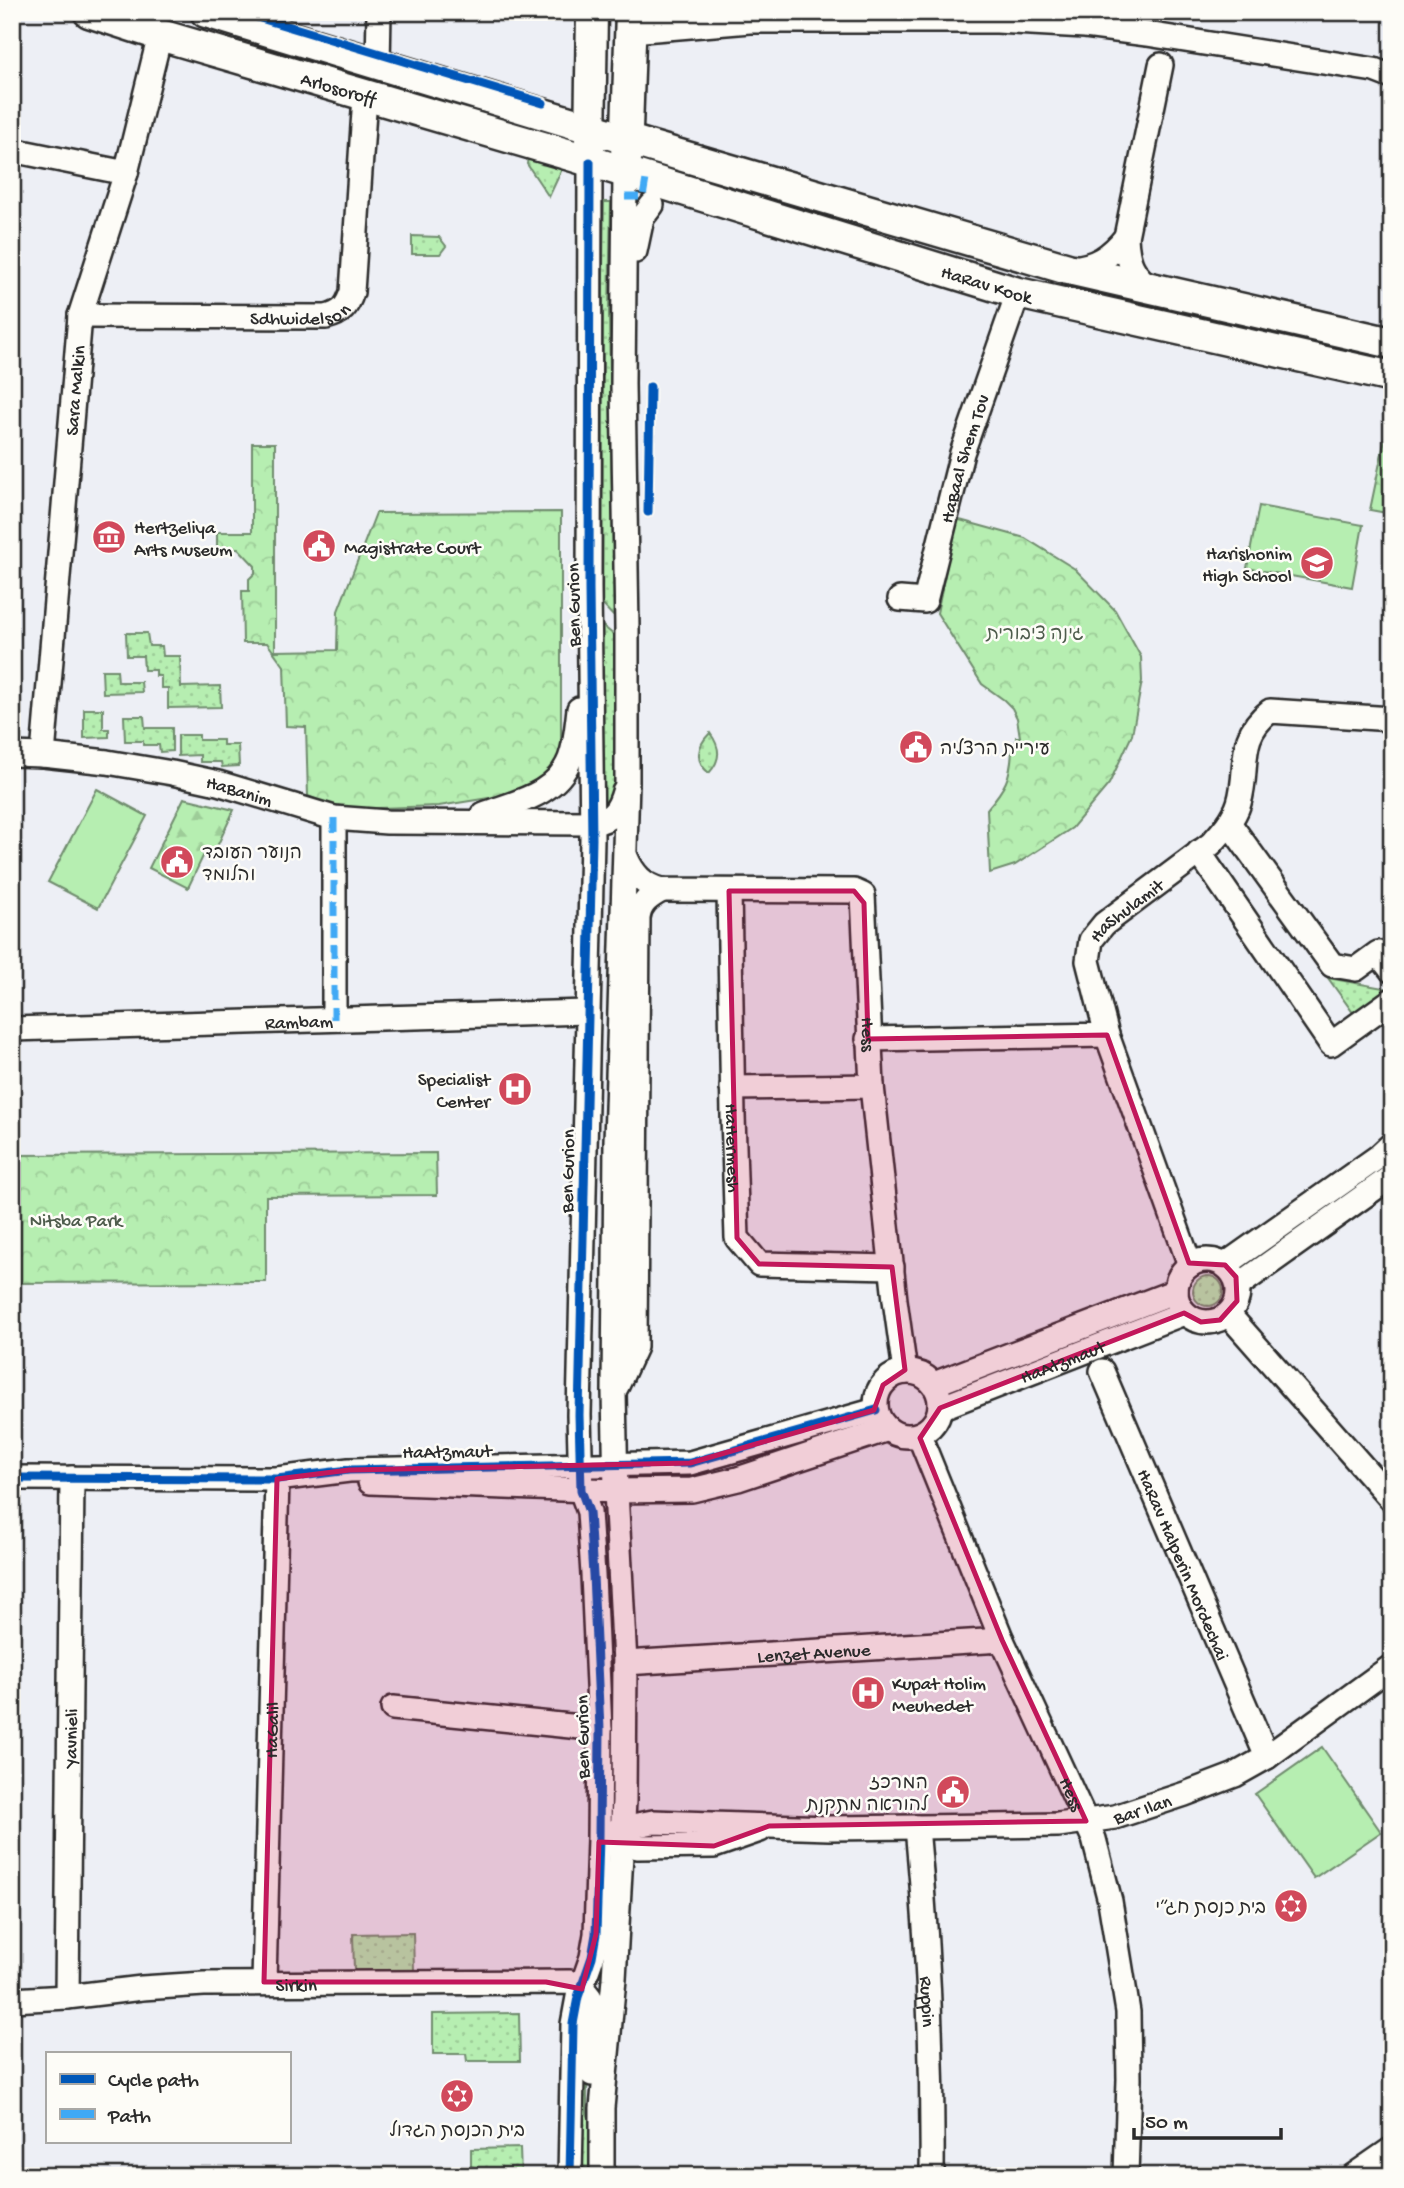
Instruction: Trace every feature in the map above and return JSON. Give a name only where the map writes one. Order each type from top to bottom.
[{"type":"main road","name":"Arlosoroff","points":[[89,12],[590,162]]},
{"type":"main road","name":"Arlosoroff","points":[[206,12],[590,128]]},
{"type":"main road","name":"Ben Gurion","points":[[590,162],[592,12]]},
{"type":"main road","name":"Ben Gurion","points":[[625,173],[631,22]]},
{"type":"main road","name":"HaRav Kook","points":[[590,128],[1068,268],[1392,343]]},
{"type":"main road","name":"HaRav Kook","points":[[590,162],[1017,293],[1392,377]]},
{"type":"main road","points":[[652,205],[668,197],[695,194]]},
{"type":"street","points":[[378,65],[379,12]]},
{"type":"street","points":[[1147,34],[1157,12]]},
{"type":"street","points":[[631,22],[998,21],[1120,30],[1374,70],[1392,77]]},
{"type":"street","name":"Sara Malkin","points":[[43,755],[80,316],[126,173],[159,35]]},
{"type":"street","points":[[1153,289],[1138,278],[1130,264],[1126,237],[1161,65]]},
{"type":"street","name":"Sdhwidelson","points":[[80,316],[326,317],[338,314],[347,306],[352,292],[365,96]]},
{"type":"street","points":[[12,150],[126,173]]},
{"type":"street","name":"Ben Gurion","points":[[570,2176],[573,2024],[592,1957],[614,1837],[600,1729],[589,1512],[581,1490],[580,1464],[576,1162],[587,1012],[591,824],[590,162]]},
{"type":"street","name":"Ben Gurion","points":[[602,2172],[602,2125],[616,1953],[614,1837],[625,1663],[614,1392],[616,1141],[627,782],[623,384],[625,173]]},
{"type":"street","name":"Ben Gurion","points":[[625,313],[638,233],[642,218],[652,205]]},
{"type":"street","points":[[1068,268],[1099,261],[1118,248],[1126,237]]},
{"type":"street","name":"HaBaal Shem Tov","points":[[900,600],[925,601],[962,453],[1017,293]]},
{"type":"street","name":"Ben Gurion","points":[[589,588],[599,611],[615,624],[627,625]]},
{"type":"street","points":[[484,814],[546,791],[570,760],[589,633]]},
{"type":"street","name":"HaShulamit","points":[[1190,1265],[1107,1035],[1088,961],[1090,940],[1104,924],[1210,844],[1229,823],[1240,800],[1245,749],[1251,732],[1258,720],[1270,711],[1392,719]]},
{"type":"street","name":"HaBanim","points":[[12,744],[43,755]]},
{"type":"street","name":"HaBanim","points":[[12,754],[137,766],[218,783],[334,818],[387,822],[591,824]]},
{"type":"street","name":"Ben Gurion","points":[[591,824],[621,803],[627,782]]},
{"type":"street","name":"HaBanim","points":[[434,823],[484,814],[591,824]]},
{"type":"street","points":[[334,818],[334,1019]]},
{"type":"street","points":[[1229,823],[1332,965],[1356,969],[1378,954],[1392,971]]},
{"type":"street","points":[[591,824],[617,827],[631,870],[650,887],[662,890]]},
{"type":"street","points":[[1199,852],[1331,1044],[1392,1000]]},
{"type":"street","points":[[614,1392],[635,1348],[638,918],[639,910],[649,896],[662,890]]},
{"type":"street","name":"Hess","points":[[662,890],[854,891],[863,895],[872,1086],[905,1373]]},
{"type":"street","name":"HaHermesh","points":[[729,891],[737,1237],[759,1264],[892,1268]]},
{"type":"street","name":"Rambam","points":[[12,1029],[587,1012]]},
{"type":"street","points":[[868,1038],[1107,1035]]},
{"type":"street","points":[[732,1088],[872,1086]]},
{"type":"street","points":[[576,1162],[616,1141]]},
{"type":"street","points":[[1225,1265],[1385,1151],[1391,1177],[1238,1285]]},
{"type":"street","points":[[1208,1260],[1225,1265],[1231,1270],[1238,1285],[1237,1301],[1228,1315],[1211,1323],[1192,1319],[1184,1313],[1179,1304],[1176,1291],[1179,1278],[1190,1265],[1208,1260]]},
{"type":"street","name":"HaAtzmaut","points":[[934,1384],[1176,1291]]},
{"type":"street","name":"HaAtzmaut","points":[[940,1408],[1184,1313]]},
{"type":"street","points":[[1228,1315],[1392,1500]]},
{"type":"street","name":"HaRav Halperin Mordechai","points":[[1102,1371],[1267,1757]]},
{"type":"street","points":[[905,1373],[921,1375],[934,1384],[940,1408],[934,1424],[919,1435],[897,1435],[882,1419],[878,1392],[883,1385],[889,1379],[905,1373]]},
{"type":"street","name":"HaAtzmaut","points":[[285,1479],[349,1470],[690,1464],[882,1419]]},
{"type":"street","name":"HaAtzmaut","points":[[12,1478],[285,1479],[616,1491],[692,1490],[738,1479],[882,1419]]},
{"type":"street","name":"Hess","points":[[919,1435],[1002,1640],[1094,1839],[1110,1901],[1128,2012],[1126,2176]]},
{"type":"street","name":"Yavnieli","points":[[67,1997],[72,1478]]},
{"type":"street","name":"HaGalil","points":[[264,1982],[285,1479]]},
{"type":"street","name":"Lenzet Avenue","points":[[625,1663],[1002,1640]]},
{"type":"street","name":"Bar Ilan","points":[[614,1837],[653,1822],[917,1827],[1058,1825],[1115,1817],[1236,1775],[1267,1757],[1392,1666]]},
{"type":"street","points":[[393,1709],[600,1729]]},
{"type":"street","name":"Ruppin","points":[[917,1827],[924,1890],[932,2176]]},
{"type":"street","name":"Sirkin","points":[[12,2000],[142,1988],[264,1982],[570,1982],[582,1989]]},
{"type":"street","points":[[582,1989],[591,1997],[593,2004],[592,2109],[602,2125]]},
{"type":"street","name":"Ben Gurion","points":[[602,2172],[614,2136],[615,2067],[609,2031]]},
{"type":"street","points":[[1353,2176],[1392,2149]]},
{"type":"street","points":[[1380,2176],[1392,2168]]},
{"type":"highlighted area","points":[[729,891],[854,891],[864,903],[868,1039],[1107,1035],[1189,1263],[1225,1265],[1236,1277],[1237,1301],[1220,1320],[1201,1322],[1184,1313],[940,1408],[920,1438],[1002,1640],[1086,1821],[769,1826],[714,1846],[599,1842],[596,1934],[582,1989],[546,1982],[264,1982],[277,1479],[349,1470],[690,1463],[874,1410],[883,1385],[905,1370],[892,1267],[759,1264],[737,1238]]},
{"type":"green space","points":[[528,157],[562,169],[549,197],[527,164]]},
{"type":"green space","points":[[604,202],[611,202],[609,313],[614,617],[602,604]]},
{"type":"green space","points":[[412,236],[439,237],[446,246],[440,254],[412,254]]},
{"type":"green space","points":[[1392,405],[1392,514],[1370,510]]},
{"type":"green space","points":[[252,443],[275,443],[275,651],[337,650],[338,611],[376,513],[561,512],[561,755],[554,768],[538,782],[501,796],[439,806],[349,809],[331,806],[308,796],[306,727],[286,726],[284,666],[267,643],[243,643],[242,591],[249,591],[249,579],[255,573],[255,566],[238,548],[217,549],[217,532],[252,532]]},
{"type":"green space","points":[[1259,506],[1363,525],[1352,587],[1247,568]]},
{"type":"green space","name":"גינה ציבורית","points":[[956,519],[1025,538],[1075,569],[1115,610],[1141,657],[1142,681],[1132,735],[1109,784],[1072,828],[1015,865],[990,873],[987,809],[1006,782],[1012,749],[1016,749],[1016,737],[1020,737],[1017,718],[1012,708],[982,684],[937,613]]},
{"type":"green space","points":[[599,623],[614,635],[616,783],[611,798],[600,810]]},
{"type":"green space","points":[[126,633],[147,633],[149,646],[162,646],[163,656],[180,656],[181,687],[220,686],[221,707],[168,708],[168,688],[161,688],[161,676],[156,676],[156,670],[144,670],[143,656],[127,656]]},
{"type":"green space","points":[[102,670],[117,670],[118,682],[141,682],[142,692],[103,693]]},
{"type":"green space","points":[[84,709],[103,709],[103,729],[109,729],[109,737],[84,738]]},
{"type":"green space","points":[[124,716],[144,716],[145,728],[172,728],[172,751],[160,752],[159,745],[143,745],[143,741],[125,741]]},
{"type":"green space","points":[[710,733],[718,754],[709,773],[701,764],[699,753],[702,743]]},
{"type":"green space","points":[[178,735],[199,735],[199,740],[223,740],[223,745],[238,745],[239,766],[222,767],[221,762],[200,762],[200,755],[178,756]]},
{"type":"green space","points":[[97,789],[147,816],[98,908],[48,882]]},
{"type":"green space","points":[[184,798],[234,810],[214,853],[206,850],[188,888],[149,868]]},
{"type":"green space","points":[[1328,978],[1389,989],[1354,1014]]},
{"type":"green space","name":"Nitsba Park","points":[[436,1153],[437,1195],[266,1196],[266,1282],[12,1283],[12,1155]]},
{"type":"green space","points":[[1208,1276],[1218,1281],[1223,1291],[1218,1301],[1208,1306],[1198,1301],[1193,1291],[1198,1281]]},
{"type":"green space","points":[[1322,1747],[1381,1832],[1314,1878],[1255,1794]]},
{"type":"green space","points":[[413,1933],[414,1970],[354,1971],[353,1934]]},
{"type":"green space","points":[[582,2005],[587,2006],[587,2113],[594,2130],[595,2176],[581,2176]]},
{"type":"green space","points":[[519,2013],[520,2061],[467,2061],[466,2054],[433,2054],[433,2014]]},
{"type":"green space","points":[[520,2148],[521,2176],[471,2176],[471,2149]]},
{"type":"marked path","points":[[625,197],[643,197],[646,179]]},
{"type":"marked path","points":[[334,818],[334,1019]]},
{"type":"cycle path","points":[[241,12],[543,103]]},
{"type":"cycle path","points":[[570,2176],[573,2024],[596,1934],[599,1838],[600,1729],[593,1575],[589,1512],[581,1490],[579,1415],[592,839],[589,588],[590,162]]},
{"type":"cycle path","points":[[648,512],[650,387]]},
{"type":"cycle path","points":[[12,1478],[277,1479],[349,1470],[690,1463],[876,1410]]},
{"type":"place","name":"Hertzeliya Arts Museum","points":[[109,537]]},
{"type":"place","name":"Magistrate Court","points":[[319,546]]},
{"type":"place","name":"Harishonim High School","points":[[1317,563]]},
{"type":"place","name":"עיריית הרצליה","points":[[916,747]]},
{"type":"place","name":"הנוער העובד והלומד","points":[[177,862]]},
{"type":"place","name":"Specialist Center","points":[[515,1089]]},
{"type":"place","name":"Kupat Holim Meuhedet","points":[[868,1693]]},
{"type":"place","name":"המרכז להוראה מתקנת","points":[[953,1792]]},
{"type":"place","name":"בית כנסת חג״י","points":[[1291,1906]]},
{"type":"place","name":"בית הכנסת הגדול","points":[[457,2096]]}]
